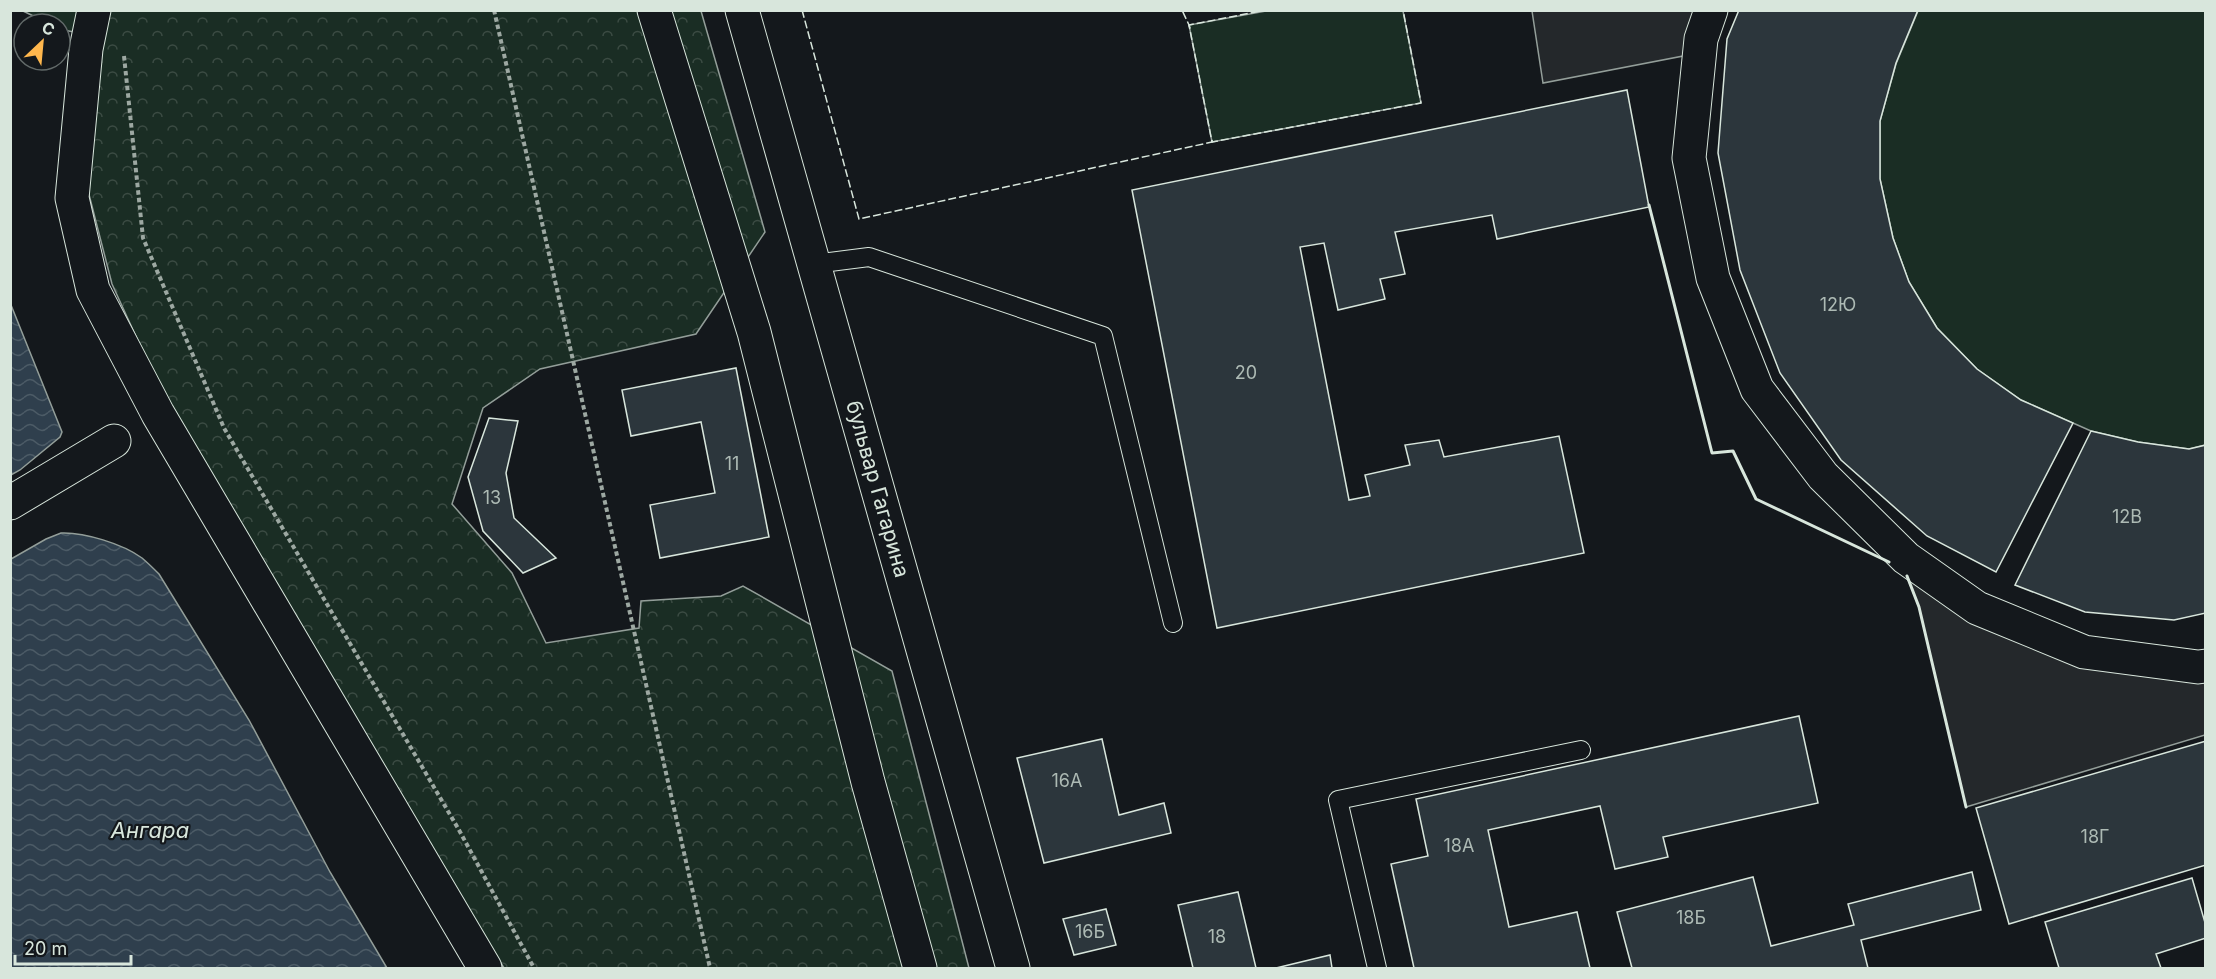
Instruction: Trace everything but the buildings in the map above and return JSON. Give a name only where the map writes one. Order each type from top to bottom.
[{"type":"street","points":[[94,10],[86,49],[72,198],[93,290],[158,414],[485,969]]},
{"type":"street","points":[[654,10],[754,332],[865,770],[920,969]]},
{"type":"street","name":"бульвар Гагарина","points":[[742,10],[1013,969]]},
{"type":"street","points":[[1711,10],[1701,39],[1689,158],[1713,278],[1756,389],[1823,476],[1906,558],[1977,608],[2084,652],[2205,666]]},
{"type":"street","points":[[14,502],[114,441]]},
{"type":"lane","points":[[814,264],[869,257],[1103,336],[1173,623]]},
{"type":"lane","points":[[1377,969],[1338,800],[1581,750]]},
{"type":"path","points":[[494,10],[710,969]]},
{"type":"path","points":[[123,45],[143,238],[224,428],[459,830],[534,969]]},
{"type":"green space","points":[[23,11],[701,11],[765,232],[696,334],[540,369],[483,408],[452,504],[512,573],[546,643],[639,628],[641,601],[721,596],[743,586],[892,671],[969,968],[504,968],[414,826],[160,389],[112,284],[84,175],[103,37],[72,32],[72,12]]},
{"type":"green space","points":[[1266,11],[1403,11],[1421,103],[1212,142],[1189,25]]},
{"type":"green space","points":[[1918,11],[2205,11],[2205,445],[2189,449],[2138,442],[2091,431],[2021,400],[1977,369],[1937,328],[1909,282],[1893,238],[1880,179],[1880,121],[1896,64]]},
{"type":"shaded area","points":[[1532,11],[1697,11],[1683,56],[1543,83]]},
{"type":"shaded area","points":[[1904,569],[2205,683],[2205,735],[1966,807],[1919,607]]},
{"type":"water","points":[[11,305],[62,432],[60,437],[11,475]]},
{"type":"water","name":"Ангара","points":[[61,533],[92,537],[125,548],[142,558],[159,574],[249,720],[330,872],[387,968],[11,968],[11,559]]},
{"type":"fence","points":[[802,10],[859,219],[1212,142],[1189,25],[1182,10]]},
{"type":"fence","points":[[1190,28],[1189,25],[1266,10]]},
{"type":"fence","points":[[1212,140],[1212,142],[1421,103],[1403,10]]},
{"type":"wall","points":[[1649,205],[1712,453],[1733,451],[1756,499],[1889,562]]},
{"type":"wall","points":[[1907,576],[1919,607],[1966,807]]}]
